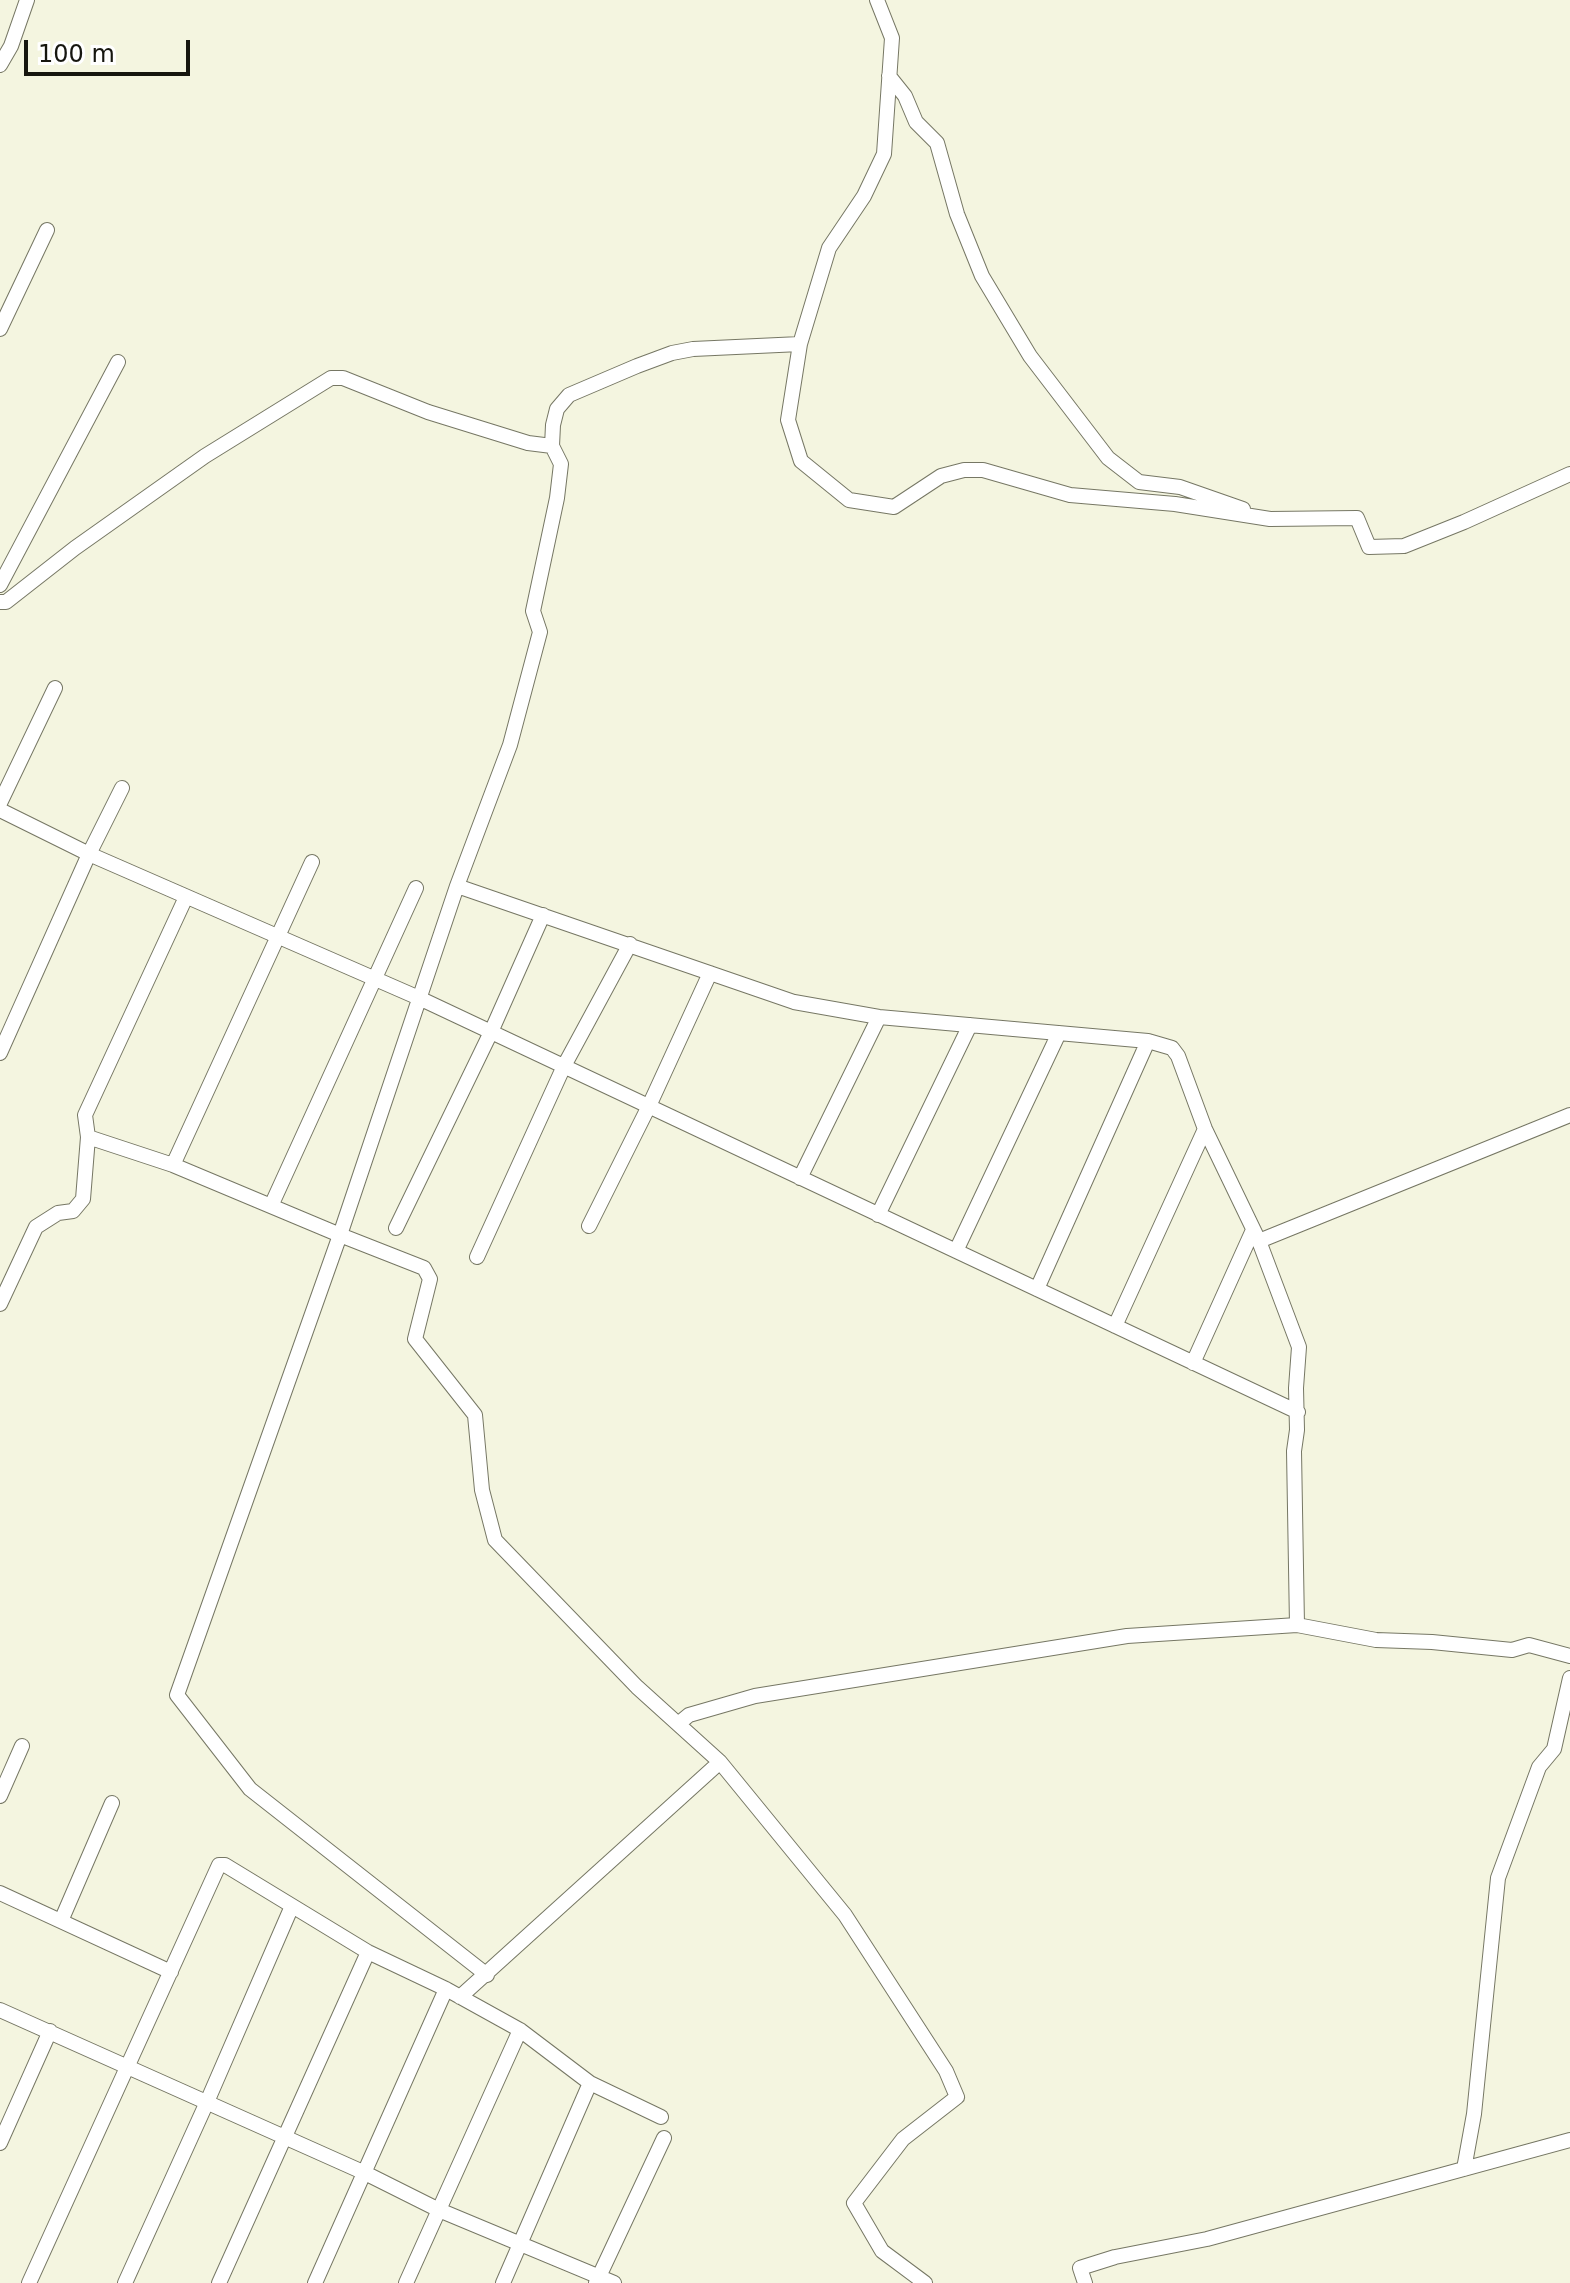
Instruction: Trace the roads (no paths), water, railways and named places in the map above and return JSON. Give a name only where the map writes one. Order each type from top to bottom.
[{"type":"street","points":[[0,65],[5,42],[27,0]]},
{"type":"street","points":[[877,0],[892,38],[884,154],[864,196],[829,248],[800,344],[788,420],[801,461],[849,500],[894,507],[941,476],[964,470],[983,470],[1070,495],[1175,504],[1270,519],[1357,518],[1369,547],[1404,546],[1570,474]]},
{"type":"street","points":[[889,76],[905,96],[916,122],[937,143],[957,214],[982,276],[1030,356],[1108,458],[1139,482],[1180,487],[1270,519]]},
{"type":"street","points":[[0,329],[47,230]]},
{"type":"street","points":[[487,1975],[250,1789],[177,1695],[340,1235],[457,886],[510,745],[540,632],[533,611],[557,498],[561,464],[552,446],[557,409],[569,395],[672,353],[693,349],[800,344]]},
{"type":"street","points":[[0,585],[118,362]]},
{"type":"street","points":[[0,602],[6,602],[75,548],[205,456],[331,378],[343,378],[428,412],[514,439],[552,446]]},
{"type":"street","points":[[0,803],[55,688]]},
{"type":"street","points":[[0,1053],[122,788]]},
{"type":"street","points":[[0,810],[89,854],[419,998],[1298,1412]]},
{"type":"street","points":[[173,1165],[312,862]]},
{"type":"street","points":[[457,886],[794,1002],[879,1017],[1148,1041],[1172,1048],[1178,1056],[1205,1129],[1256,1236],[1299,1347],[1294,1451],[1297,1625]]},
{"type":"street","points":[[271,1206],[416,888]]},
{"type":"street","points":[[0,1304],[36,1227],[58,1213],[73,1211],[83,1199],[88,1137],[85,1115],[186,897]]},
{"type":"street","points":[[396,1228],[491,1032],[543,915]]},
{"type":"street","points":[[477,1257],[564,1066],[630,944]]},
{"type":"street","points":[[589,1226],[710,973]]},
{"type":"street","points":[[800,1178],[879,1017]]},
{"type":"street","points":[[878,1215],[970,1025]]},
{"type":"street","points":[[956,1251],[1059,1033]]},
{"type":"street","points":[[1037,1289],[1148,1041]]},
{"type":"street","points":[[1193,1363],[1256,1236],[1570,1115]]},
{"type":"street","points":[[1115,1326],[1205,1129]]},
{"type":"street","points":[[88,1137],[173,1165],[424,1268],[430,1279],[415,1339],[475,1415],[482,1490],[495,1540],[637,1687],[720,1762],[845,1915],[946,2071],[957,2097],[903,2139],[854,2203],[882,2251],[925,2283]]},
{"type":"street","points":[[678,1724],[689,1715],[755,1696],[1127,1636],[1297,1625],[1376,1640],[1512,1650],[1529,1645],[1570,1656]]},
{"type":"street","points":[[1464,2169],[1474,2114],[1498,1878],[1539,1767],[1554,1749],[1570,1678]]},
{"type":"street","points":[[0,1796],[22,1746]]},
{"type":"street","points":[[460,1997],[720,1762]]},
{"type":"street","points":[[61,1921],[112,1803]]},
{"type":"street","points":[[29,2283],[219,1865],[225,1865],[368,1952],[446,1989],[520,2030],[590,2083],[661,2117]]},
{"type":"street","points":[[0,1893],[171,1972]]},
{"type":"street","points":[[125,2283],[292,1906]]},
{"type":"street","points":[[219,2283],[368,1952]]},
{"type":"street","points":[[315,2283],[446,1989]]},
{"type":"street","points":[[0,2010],[365,2173],[439,2210],[597,2280],[614,2283]]},
{"type":"street","points":[[406,2283],[520,2030]]},
{"type":"street","points":[[0,2143],[50,2031]]},
{"type":"street","points":[[503,2283],[590,2083]]},
{"type":"street","points":[[597,2280],[664,2138]]},
{"type":"street","points":[[1085,2283],[1080,2268],[1115,2257],[1207,2239],[1570,2140]]}]
